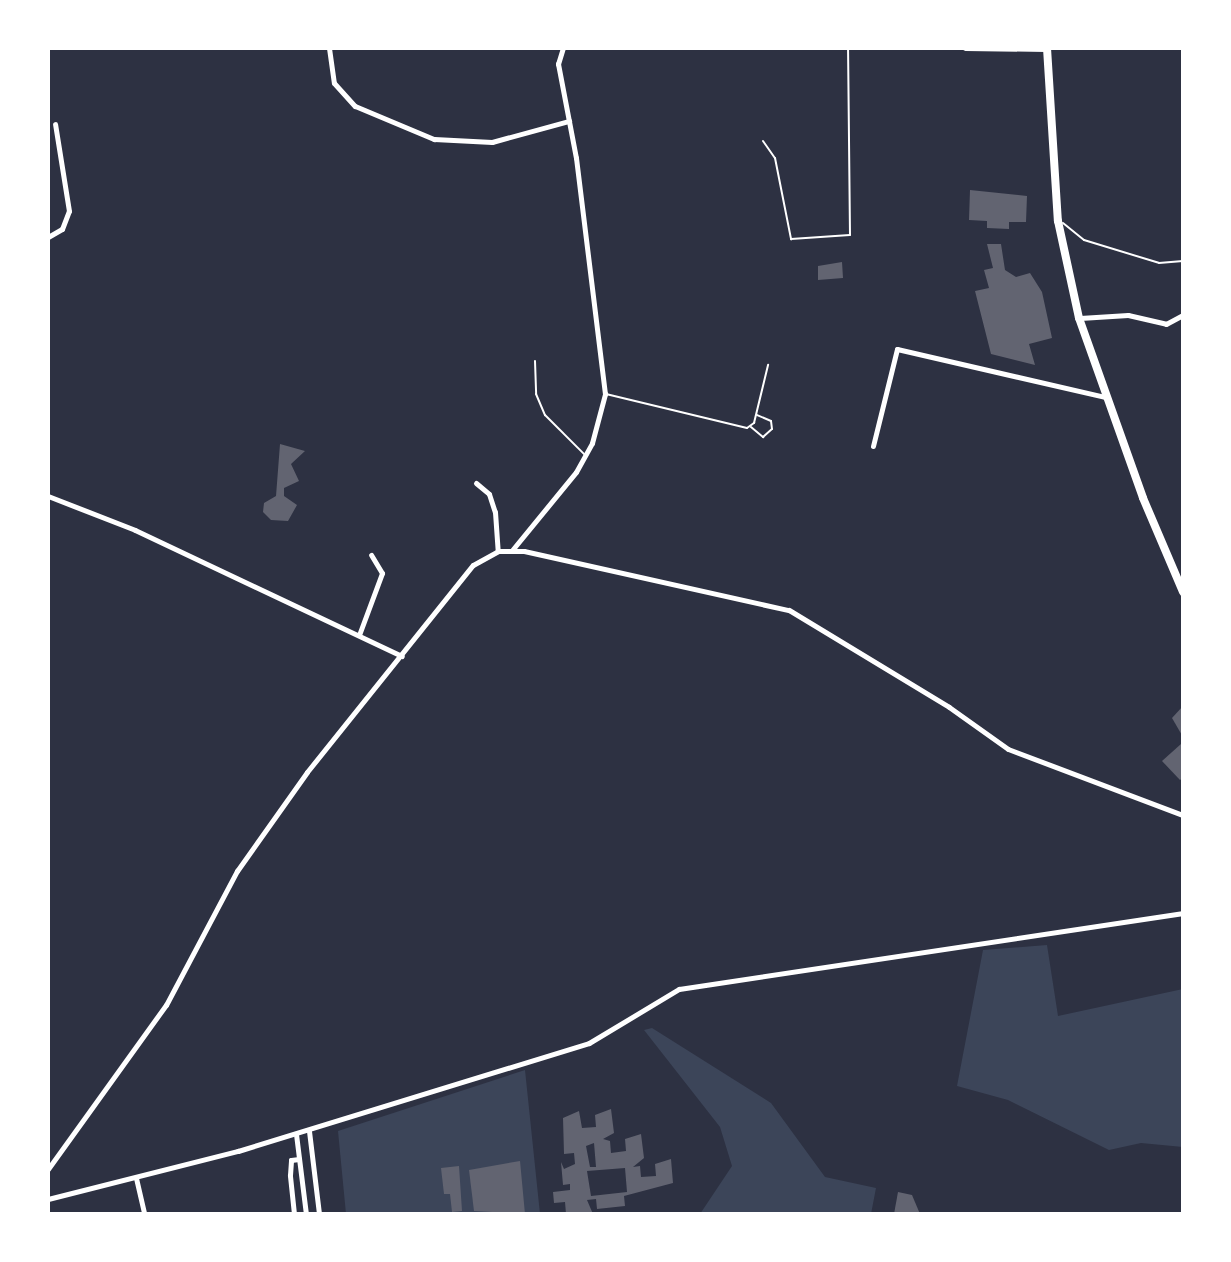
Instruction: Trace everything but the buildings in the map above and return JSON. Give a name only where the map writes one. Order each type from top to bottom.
[{"type":"main road","points":[[1047,48],[1058,221],[1079,318],[1105,397],[1183,592]]},
{"type":"street","points":[[329,48],[334,83],[355,106],[434,139],[492,142],[569,121]]},
{"type":"street","points":[[513,549],[585,455],[605,394],[569,121],[558,64],[563,48]]},
{"type":"street","points":[[965,48],[1047,48]]},
{"type":"street","points":[[48,237],[62,229],[69,211],[55,124]]},
{"type":"street","points":[[1079,318],[1128,315],[1166,324],[1183,315]]},
{"type":"street","points":[[873,446],[897,349],[1105,397]]},
{"type":"street","points":[[476,483],[489,494],[495,512],[498,551]]},
{"type":"street","points":[[48,496],[135,530],[402,656]]},
{"type":"street","points":[[48,1169],[166,1005],[237,871],[307,772],[473,565],[498,551],[513,549],[796,613],[949,707],[1008,749],[1183,815]]},
{"type":"street","points":[[359,635],[382,573],[371,555]]},
{"type":"street","points":[[48,1199],[309,1131],[589,1043],[679,989],[1183,913]]},
{"type":"street","points":[[309,1131],[319,1214]]},
{"type":"street","points":[[296,1134],[306,1214]]},
{"type":"street","points":[[294,1214],[291,1160],[299,1159]]},
{"type":"street","points":[[136,1178],[144,1214]]},
{"type":"lane","points":[[763,141],[775,158],[791,239],[850,235],[848,48]]},
{"type":"lane","points":[[1058,221],[1077,229],[1084,240],[1159,263],[1183,261]]},
{"type":"lane","points":[[535,361],[536,394],[545,415],[585,455]]},
{"type":"lane","points":[[751,426],[757,415],[768,365]]},
{"type":"lane","points":[[605,394],[751,426],[763,437],[771,433],[771,421],[757,415]]},
{"type":"shaded area","points":[[1047,945],[1058,1016],[1183,989],[1183,1147],[1141,1143],[1109,1150],[1008,1100],[957,1086],[983,950]]},
{"type":"shaded area","points":[[652,1028],[771,1103],[825,1177],[876,1188],[871,1214],[700,1214],[732,1166],[720,1127],[644,1030]]},
{"type":"shaded area","points":[[525,1070],[540,1214],[346,1214],[338,1131]]}]
